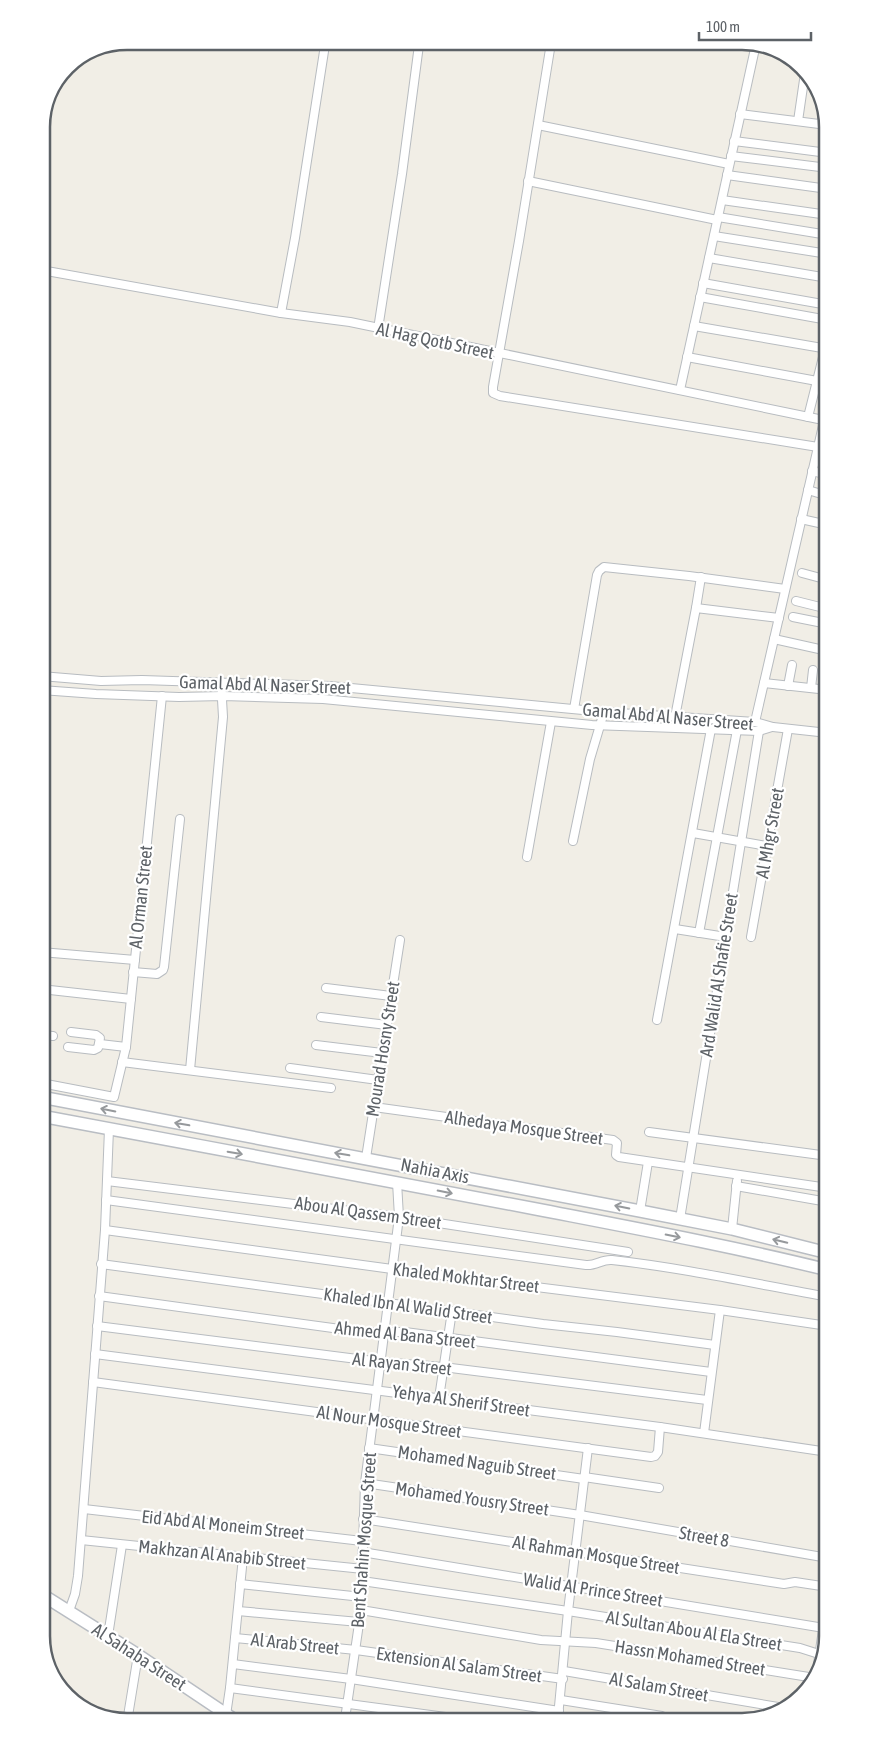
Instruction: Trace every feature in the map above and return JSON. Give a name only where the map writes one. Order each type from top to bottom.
[{"type":"main road","name":"Nahia Axis","points":[[50,1099],[732,1229],[819,1251]]},
{"type":"main road","name":"Nahia Axis","points":[[50,1118],[397,1182],[772,1256],[819,1268]]},
{"type":"main road","points":[[153,1137],[156,1119]]},
{"type":"main road","name":"Al Sahaba Street","points":[[50,1599],[138,1655],[224,1713]]},
{"type":"street","points":[[281,313],[295,238],[324,50]]},
{"type":"street","points":[[378,329],[402,174],[418,50]]},
{"type":"street","points":[[550,50],[493,388],[495,394],[818,446]]},
{"type":"street","points":[[680,390],[754,51]]},
{"type":"street","points":[[798,121],[804,81]]},
{"type":"street","points":[[740,114],[819,123]]},
{"type":"street","points":[[538,125],[730,160],[819,167]]},
{"type":"street","points":[[734,141],[819,152]]},
{"type":"street","points":[[727,175],[819,188]]},
{"type":"street","points":[[528,181],[717,219],[819,234]]},
{"type":"street","points":[[722,200],[819,214]]},
{"type":"street","points":[[714,236],[819,253]]},
{"type":"street","points":[[709,258],[819,276]]},
{"type":"street","name":"Al Hag Qotb Street","points":[[50,272],[281,313],[337,320],[819,419]]},
{"type":"street","points":[[703,283],[819,303]]},
{"type":"street","points":[[700,298],[819,318]]},
{"type":"street","points":[[694,326],[819,348]]},
{"type":"street","points":[[687,357],[817,381]]},
{"type":"street","points":[[808,417],[819,374]]},
{"type":"street","points":[[755,722],[819,443]]},
{"type":"street","points":[[812,471],[819,473]]},
{"type":"street","points":[[808,490],[819,493]]},
{"type":"street","points":[[801,519],[819,523]]},
{"type":"street","points":[[574,709],[597,575],[601,568],[701,577],[785,588]]},
{"type":"street","points":[[802,574],[819,578]]},
{"type":"street","points":[[675,717],[701,577]]},
{"type":"street","points":[[796,601],[819,606]]},
{"type":"street","points":[[696,608],[779,618]]},
{"type":"street","points":[[792,617],[819,622]]},
{"type":"street","points":[[774,639],[819,648]]},
{"type":"street","points":[[788,686],[792,665]]},
{"type":"street","points":[[811,688],[813,670]]},
{"type":"street","name":"Gamal Abd Al Naser Street","points":[[50,677],[101,681],[221,682],[330,686],[604,712],[755,722],[773,727]]},
{"type":"street","points":[[190,1070],[223,717],[221,682]]},
{"type":"street","points":[[764,683],[819,689]]},
{"type":"street","name":"Gamal Abd Al Naser Street","points":[[50,690],[162,696],[323,699],[552,722],[601,725],[759,731],[773,727]]},
{"type":"street","name":"Al Orman Street","points":[[50,1085],[114,1097],[126,1047],[162,696]]},
{"type":"street","points":[[573,841],[590,759],[604,712]]},
{"type":"street","points":[[527,857],[552,722]]},
{"type":"street","points":[[773,727],[819,733]]},
{"type":"street","points":[[657,1020],[711,729]]},
{"type":"street","name":"Al Mhgr Street","points":[[751,937],[788,729]]},
{"type":"street","points":[[699,933],[737,730]]},
{"type":"street","name":"Ard Walid Al Shafie Street","points":[[680,1219],[759,731]]},
{"type":"street","points":[[134,972],[156,974],[163,970],[164,967],[180,819]]},
{"type":"street","points":[[693,833],[767,846]]},
{"type":"street","points":[[675,929],[726,937]]},
{"type":"street","name":"Mourad Hosny Street","points":[[366,1158],[400,940]]},
{"type":"street","points":[[50,953],[135,960]]},
{"type":"street","points":[[326,988],[391,996]]},
{"type":"street","points":[[50,991],[131,999]]},
{"type":"street","points":[[321,1017],[387,1025]]},
{"type":"street","points":[[68,1047],[94,1050],[100,1044],[100,1038],[96,1035],[71,1032]]},
{"type":"street","points":[[100,1044],[126,1047]]},
{"type":"street","points":[[316,1045],[382,1053]]},
{"type":"street","points":[[122,1062],[331,1088]]},
{"type":"street","points":[[290,1068],[378,1080]]},
{"type":"street","name":"Alhedaya Mosque Street","points":[[374,1107],[613,1140],[617,1143],[616,1155],[618,1157],[819,1187]]},
{"type":"street","points":[[69,1611],[77,1585],[84,1509],[105,1230],[109,1129]]},
{"type":"street","points":[[649,1132],[819,1155]]},
{"type":"street","points":[[640,1211],[648,1162]]},
{"type":"street","points":[[732,1229],[738,1175]]},
{"type":"street","name":"Abou Al Qassem Street","points":[[107,1180],[399,1217],[628,1252]]},
{"type":"street","name":"Bent Shahin Mosque Street","points":[[346,1713],[361,1610],[365,1483],[399,1217],[397,1182]]},
{"type":"street","points":[[736,1186],[819,1200]]},
{"type":"street","points":[[106,1200],[586,1265],[609,1260],[673,1268],[819,1295]]},
{"type":"street","name":"Khaled Mokhtar Street","points":[[105,1230],[392,1269],[720,1310],[819,1325]]},
{"type":"street","points":[[673,1268],[674,1259]]},
{"type":"street","name":"Khaled Ibn Al Walid Street","points":[[101,1264],[452,1312],[715,1345]]},
{"type":"street","name":"Ahmed Al Bana Street","points":[[99,1296],[362,1332],[398,1331],[711,1372]]},
{"type":"street","points":[[704,1433],[720,1310]]},
{"type":"street","points":[[439,1398],[452,1312]]},
{"type":"street","name":"Al Rayan Street","points":[[97,1326],[381,1362],[443,1367],[707,1400]]},
{"type":"street","name":"Yehya Al Sherif Street","points":[[95,1354],[660,1427],[819,1451]]},
{"type":"street","name":"Al Nour Mosque Street","points":[[93,1382],[653,1457],[658,1452],[660,1427]]},
{"type":"street","name":"Mohamed Naguib Street","points":[[369,1448],[659,1488]]},
{"type":"street","points":[[559,1713],[568,1611],[588,1448]]},
{"type":"street","name":"Mohamed Yousry Street","points":[[365,1483],[580,1515]]},
{"type":"street","name":"Eid Abd Al Moneim Street","points":[[84,1509],[362,1541]]},
{"type":"street","name":"Street 8","points":[[580,1515],[819,1556]]},
{"type":"street","name":"Al Rahman Mosque Street","points":[[363,1519],[784,1584],[795,1582],[819,1586]]},
{"type":"street","name":"Makhzan Al Anabib Street","points":[[81,1540],[363,1569]]},
{"type":"street","points":[[108,1636],[122,1545]]},
{"type":"street","name":"Walid Al Prince Street","points":[[362,1552],[819,1627]]},
{"type":"street","points":[[231,1713],[230,1688],[243,1557]]},
{"type":"street","name":"Al Sultan Abou Al Ela Street","points":[[362,1581],[568,1611],[800,1648],[817,1653]]},
{"type":"street","points":[[240,1584],[362,1597]]},
{"type":"street","name":"Hassn Mohamed Street","points":[[361,1610],[541,1640],[596,1643],[807,1677]]},
{"type":"street","points":[[238,1611],[359,1622]]},
{"type":"street","name":"Al Arab Street","points":[[235,1638],[356,1650]]},
{"type":"street","name":"Extension Al Salam Street","points":[[356,1650],[563,1675]]},
{"type":"street","points":[[128,1713],[138,1655]]},
{"type":"street","points":[[232,1664],[351,1679],[553,1713]]},
{"type":"street","name":"Al Salam Street","points":[[563,1675],[773,1706]]},
{"type":"street","points":[[230,1688],[415,1713]]},
{"type":"street","points":[[560,1700],[643,1713]]}]
